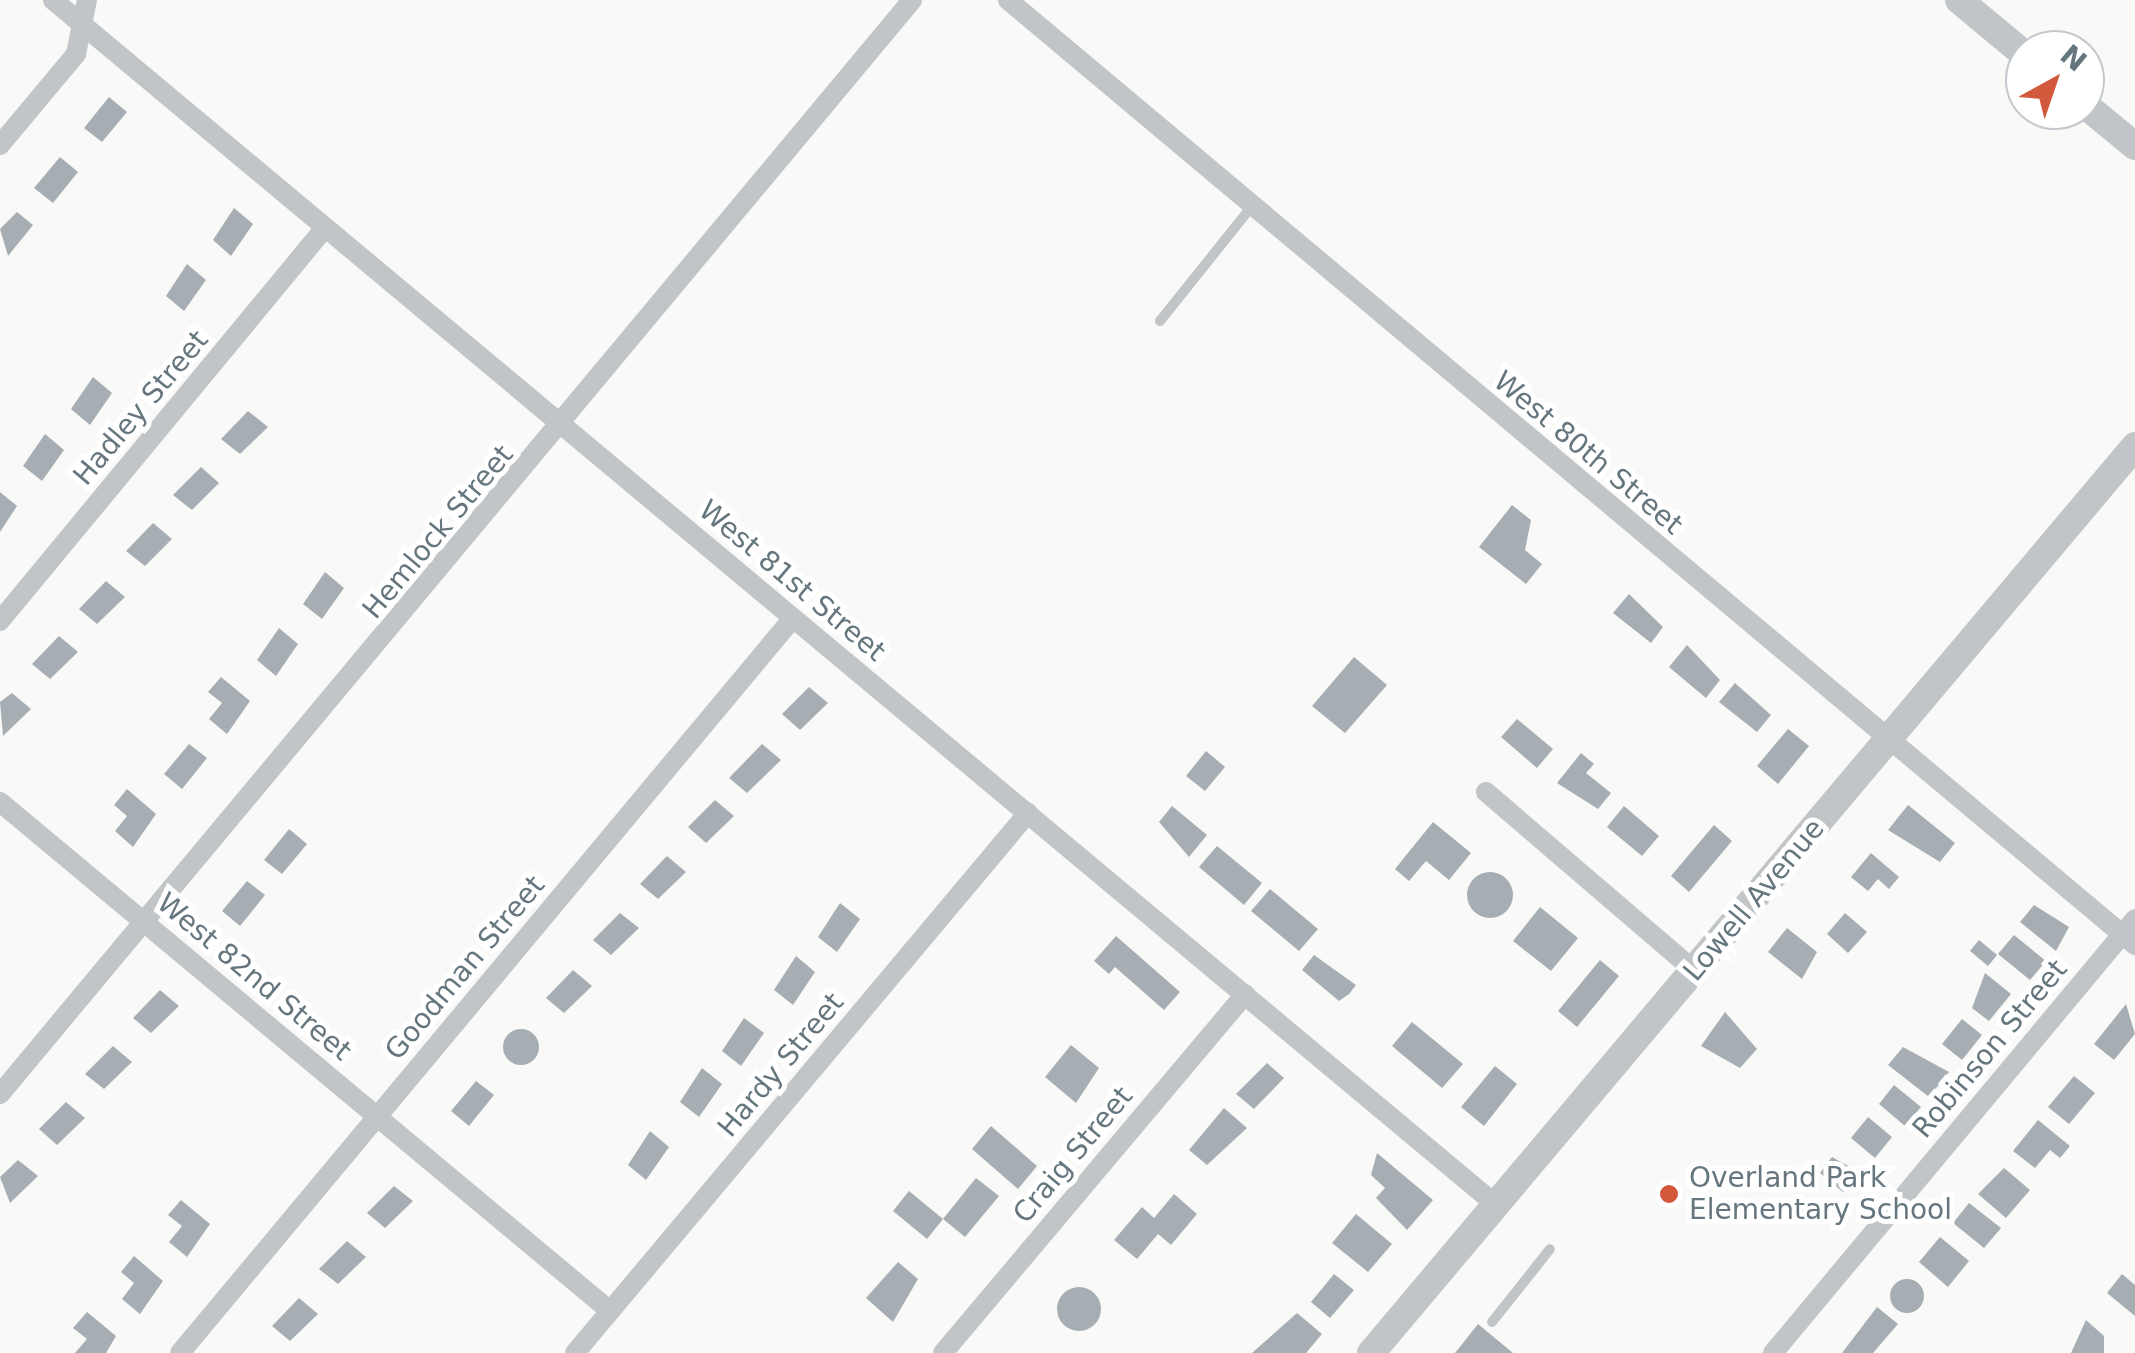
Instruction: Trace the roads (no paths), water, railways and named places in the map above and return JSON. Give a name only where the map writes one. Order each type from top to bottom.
[{"type":"street","name":"West 81st Street","points":[[53,0],[1496,1205]]},
{"type":"street","points":[[0,145],[76,54],[88,0]]},
{"type":"street","name":"Hemlock Street","points":[[0,1094],[564,425],[912,0]]},
{"type":"street","name":"West 80th Street","points":[[1008,0],[1889,741],[2131,933]]},
{"type":"street","points":[[1960,0],[2005,38]]},
{"type":"street","points":[[2105,121],[2135,146]]},
{"type":"street","name":"Hadley Street","points":[[0,621],[324,229]]},
{"type":"street","name":"Lowell Avenue","points":[[1371,1353],[2135,446]]},
{"type":"street","name":"Goodman Street","points":[[180,1353],[792,618]]},
{"type":"street","points":[[1486,792],[1694,970]]},
{"type":"street","name":"West 82nd Street","points":[[0,802],[610,1311]]},
{"type":"street","name":"Hardy Street","points":[[576,1353],[1028,813]]},
{"type":"street","name":"Robinson Street","points":[[1773,1353],[2131,933]]},
{"type":"street","name":"Craig Street","points":[[943,1353],[1244,994]]},
{"type":"lane","points":[[1160,321],[1253,206]]},
{"type":"lane","points":[[1492,1322],[1550,1249]]},
{"type":"place","name":"Overland Park Elementary School","points":[[1669,1194]]}]
